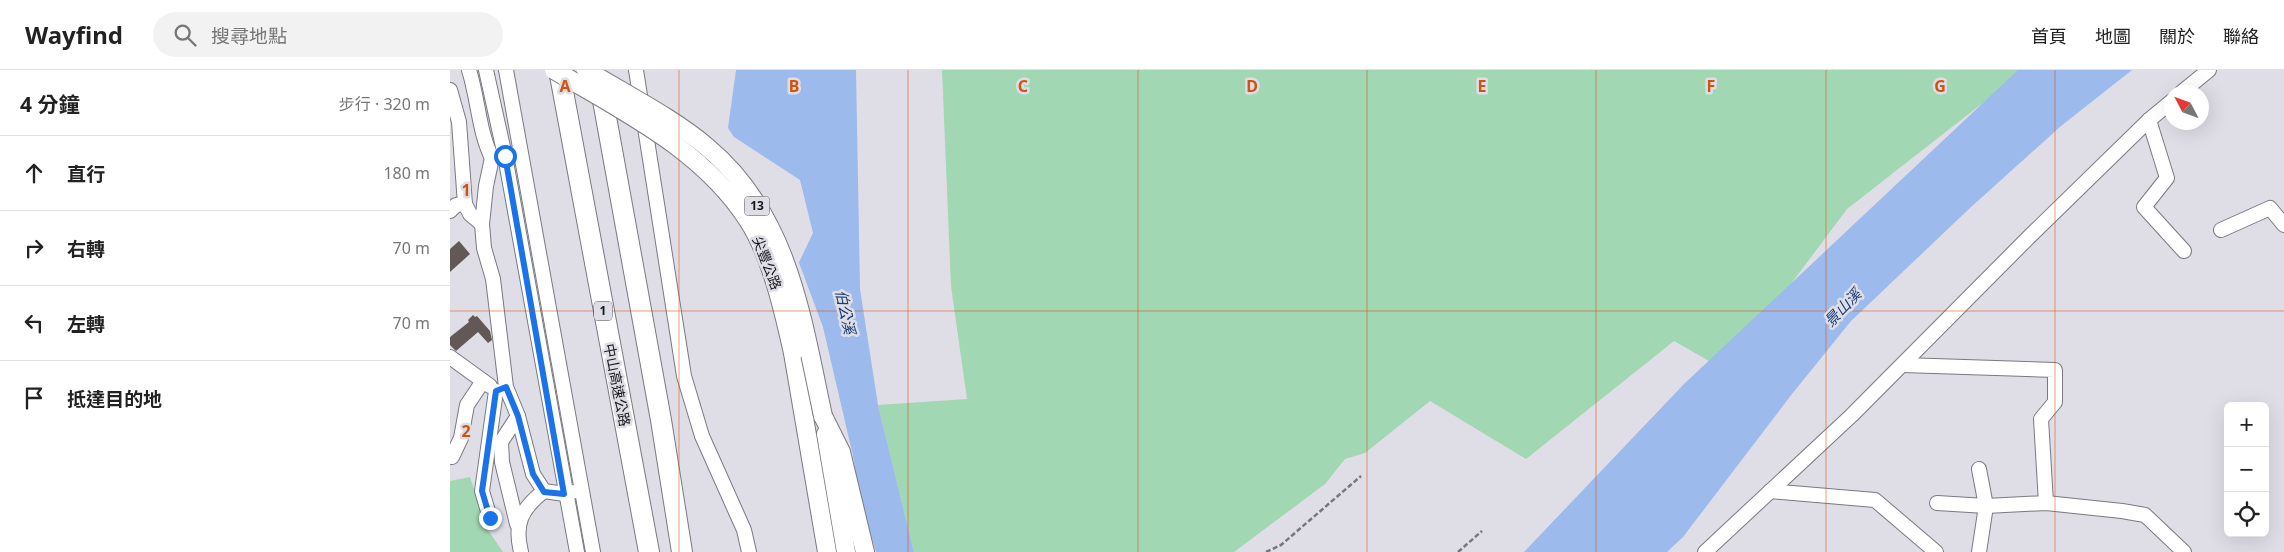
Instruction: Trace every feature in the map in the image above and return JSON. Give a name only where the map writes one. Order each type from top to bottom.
[{"type":"highway","name":"中山高速公路","points":[[559,70],[649,552]]},
{"type":"highway","points":[[597,70],[661,420],[682,552]]},
{"type":"main road","name":"尖豐公路","points":[[554,70],[683,150],[726,190],[749,221],[760,242],[783,309],[793,353],[827,552]]},
{"type":"main road","name":"尖豐公路","points":[[586,70],[707,147],[746,188],[766,220],[782,252],[797,293],[823,416],[846,552]]},
{"type":"main road","points":[[823,416],[841,452],[865,552]]},
{"type":"street","points":[[469,70],[476,92],[487,148],[498,157],[520,153]]},
{"type":"street","points":[[486,70],[498,157],[577,552]]},
{"type":"street","points":[[506,70],[593,552]]},
{"type":"street","points":[[636,70],[684,376],[702,436],[744,530],[750,552]]},
{"type":"street","points":[[2191,85],[2209,70]]},
{"type":"street","points":[[450,90],[465,204],[470,214],[482,224]]},
{"type":"street","points":[[1705,552],[1903,365],[2030,236],[2164,108]]},
{"type":"street","points":[[2149,120],[2167,178],[2144,207],[2184,251]]},
{"type":"street","points":[[490,518],[482,491],[501,389],[493,279],[484,248],[482,224],[486,186],[498,157]]},
{"type":"street","points":[[450,211],[456,205],[465,204]]},
{"type":"street","points":[[2220,230],[2270,208],[2284,225]]},
{"type":"street","points":[[450,357],[483,381],[501,389],[518,416],[533,474],[544,492]]},
{"type":"street","points":[[1903,365],[2055,370],[2055,402],[2041,419],[2046,504]]},
{"type":"street","points":[[450,456],[452,457],[461,438],[468,405],[483,381]]},
{"type":"street","points":[[518,416],[500,442],[502,462],[517,524],[517,537],[521,552]]},
{"type":"street","points":[[1979,469],[1986,506],[1979,552]]},
{"type":"street","points":[[517,524],[530,502],[544,492],[564,494],[582,490]]},
{"type":"street","points":[[1770,491],[1875,500],[1936,552]]},
{"type":"street","points":[[1937,503],[1986,506],[2046,504],[2145,515],[2184,552]]},
{"type":"path","points":[[1266,552],[1281,545],[1360,476]]},
{"type":"path","points":[[1458,552],[1482,531]]},
{"type":"green space","points":[[942,70],[2025,70],[1847,209],[1731,364],[1709,361],[1674,341],[1526,459],[1430,401],[1365,453],[1345,459],[1325,484],[1234,552],[914,552],[878,405],[967,399],[951,286]]},
{"type":"green space","points":[[470,477],[488,530],[503,552],[450,552],[450,481]]},
{"type":"water","name":"伯公溪","points":[[736,70],[856,70],[860,289],[878,405],[914,552],[876,552],[792,277],[813,233],[800,180],[734,137],[728,128]]},
{"type":"water","name":"景山溪","points":[[2018,70],[2132,70],[2061,126],[1970,208],[1851,321],[1792,394],[1683,537],[1667,552],[1524,552],[1684,384]]},
{"type":"pier","points":[[798,260],[823,327],[853,456],[861,508],[824,463],[790,344],[790,277]]},
{"type":"building","points":[[459,241],[470,254],[450,272],[450,249]]},
{"type":"building","points":[[473,315],[477,316],[490,331],[492,340],[488,343],[478,332],[456,351],[450,345],[450,337],[469,322],[468,320]]},
{"type":"route","points":[[490,518],[482,491],[496,391],[506,387],[518,416],[533,474],[544,492],[564,494],[505,156]]}]
